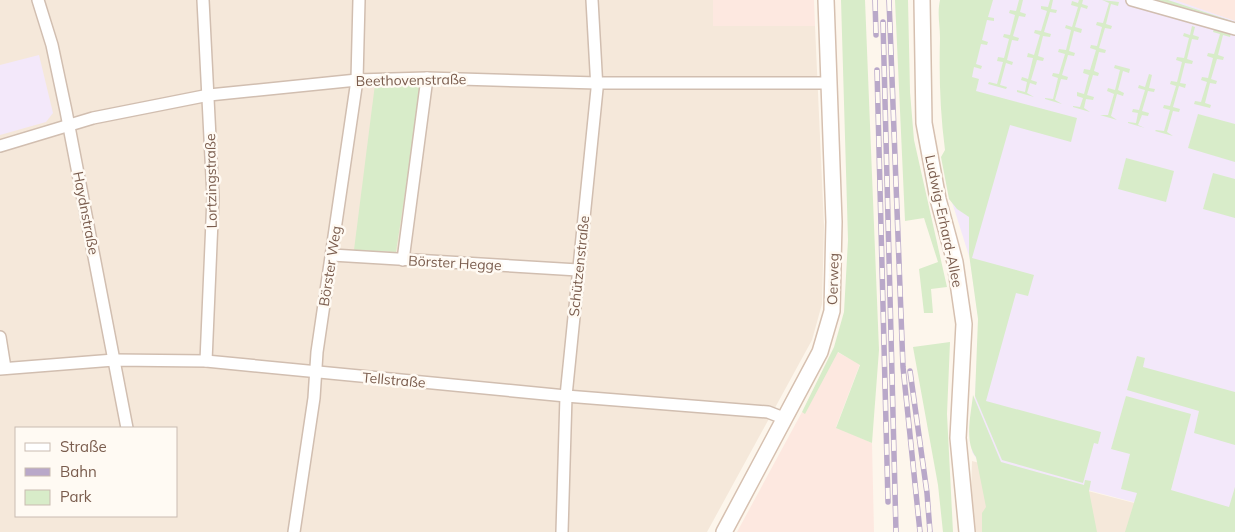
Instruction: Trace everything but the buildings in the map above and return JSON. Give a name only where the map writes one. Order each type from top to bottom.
[{"type":"main road","name":"Oerweg","points":[[724,532],[786,419],[820,352],[832,311],[834,222],[826,0]]},
{"type":"main road","name":"Ludwig-Erhard-Allee","points":[[922,0],[924,123],[936,190],[955,262],[964,324],[958,438],[967,532]]},
{"type":"street","name":"Haydnstraße","points":[[38,0],[52,45],[70,126],[127,427]]},
{"type":"street","name":"Lortzingstraße","points":[[203,0],[213,197],[206,362]]},
{"type":"street","name":"Börster Weg","points":[[294,532],[357,80],[358,0]]},
{"type":"street","name":"Schützenstraße","points":[[562,532],[566,396],[597,83],[592,0]]},
{"type":"street","points":[[1132,0],[1235,29]]},
{"type":"street","name":"Beethovenstraße","points":[[0,146],[93,118],[209,95],[357,80],[427,78],[597,83],[828,83]]},
{"type":"street","points":[[403,260],[427,78]]},
{"type":"street","name":"Börster Hegge","points":[[332,255],[578,270]]},
{"type":"street","points":[[0,338],[3,369]]},
{"type":"street","name":"Tellstraße","points":[[3,369],[114,360],[206,362],[566,396],[768,412],[786,419]]},
{"type":"shaded area","points":[[0,0],[713,0],[714,26],[815,26],[824,226],[822,304],[812,340],[707,532],[0,532]]},
{"type":"shaded area","points":[[713,0],[814,0],[815,26],[713,26]]},
{"type":"shaded area","points":[[941,0],[1175,0],[1235,21],[1235,529],[978,461],[972,452],[979,323],[970,259],[951,199],[942,156],[947,151]]},
{"type":"shaded area","points":[[1173,0],[1235,0],[1235,21]]},
{"type":"shaded area","points":[[39,55],[53,113],[46,122],[0,135],[0,65]]},
{"type":"shaded area","points":[[837,352],[860,364],[836,427],[872,443],[874,532],[737,532],[802,412],[805,413]]},
{"type":"shaded area","points":[[972,461],[1235,529],[1235,532],[970,532]]},
{"type":"green space","points":[[841,0],[865,0],[879,350],[872,443],[836,428],[860,365],[838,352],[805,414],[802,412],[834,347],[844,312],[848,240]]},
{"type":"green space","points":[[895,0],[908,0],[910,92],[914,140],[947,287],[931,289],[933,313],[924,313],[919,269],[938,262],[924,218],[905,221]]},
{"type":"green space","points":[[940,0],[993,0],[988,17],[994,18],[994,21],[987,20],[982,40],[988,42],[987,45],[981,44],[976,64],[982,66],[981,69],[974,67],[972,77],[979,79],[976,91],[1077,118],[1071,142],[1010,125],[972,258],[1034,275],[1028,296],[1016,293],[986,401],[1101,432],[1098,444],[1094,443],[1083,483],[1002,460],[975,396],[978,319],[969,254],[969,217],[957,209],[949,199],[941,157],[945,150],[940,94]]},
{"type":"green space","points":[[1019,0],[1023,0],[1020,12],[1026,14],[1025,17],[1019,16],[1013,36],[1019,38],[1018,41],[1012,40],[1007,60],[1013,62],[1012,65],[1006,63],[1000,85],[1007,87],[1006,89],[988,84],[989,82],[997,84],[1003,62],[997,61],[998,57],[1004,58],[1009,39],[1003,37],[1004,34],[1010,35],[1015,15],[1009,13],[1010,10],[1016,11]]},
{"type":"green space","points":[[1050,0],[1053,0],[1051,9],[1057,10],[1056,13],[1050,12],[1044,32],[1051,34],[1050,37],[1043,36],[1038,56],[1044,58],[1043,61],[1037,60],[1031,80],[1037,82],[1036,85],[1030,83],[1027,93],[1034,97],[1017,92],[1017,90],[1025,92],[1027,82],[1021,80],[1022,77],[1028,79],[1033,58],[1027,57],[1028,53],[1034,55],[1040,35],[1034,33],[1035,30],[1041,31],[1047,11],[1041,9],[1041,6],[1048,7]]},
{"type":"green space","points":[[1079,0],[1083,0],[1082,4],[1088,6],[1087,9],[1081,7],[1075,27],[1082,29],[1081,33],[1074,31],[1069,51],[1075,53],[1074,56],[1068,55],[1062,75],[1068,77],[1067,80],[1061,79],[1055,100],[1062,104],[1045,98],[1053,99],[1058,78],[1052,76],[1053,73],[1059,74],[1065,54],[1058,52],[1059,49],[1066,50],[1071,30],[1065,28],[1066,25],[1072,27],[1078,7],[1071,5],[1072,1],[1078,3]]},
{"type":"green space","points":[[1102,0],[1119,2],[1118,6],[1111,4],[1106,24],[1112,26],[1111,29],[1105,28],[1099,48],[1106,50],[1105,53],[1099,52],[1094,71],[1099,73],[1098,76],[1093,75],[1087,95],[1094,97],[1093,100],[1086,99],[1084,108],[1090,112],[1073,106],[1080,107],[1083,98],[1077,96],[1077,92],[1084,94],[1089,75],[1083,73],[1084,69],[1090,70],[1096,50],[1090,48],[1091,45],[1097,46],[1102,27],[1096,25],[1097,22],[1103,23],[1109,3]]},
{"type":"green space","points":[[1147,0],[1168,0],[1235,22],[1235,24]]},
{"type":"green space","points":[[1192,26],[1195,27],[1193,35],[1199,37],[1198,40],[1192,39],[1187,59],[1193,61],[1192,64],[1185,63],[1180,83],[1186,84],[1185,88],[1179,86],[1173,107],[1180,109],[1179,112],[1173,111],[1167,132],[1173,136],[1155,131],[1164,131],[1170,110],[1163,108],[1164,105],[1170,106],[1176,86],[1170,84],[1171,81],[1177,82],[1182,62],[1176,60],[1177,57],[1184,58],[1189,38],[1183,36],[1184,33],[1190,35]]},
{"type":"green space","points":[[1214,29],[1231,34],[1230,37],[1223,35],[1218,55],[1224,57],[1223,60],[1217,59],[1211,79],[1217,81],[1216,84],[1210,83],[1205,103],[1211,105],[1210,108],[1194,104],[1195,101],[1201,102],[1207,82],[1201,80],[1202,77],[1208,78],[1213,58],[1207,56],[1208,53],[1214,54],[1220,34],[1213,32]]},
{"type":"green space","points":[[1115,65],[1130,69],[1129,73],[1123,71],[1118,90],[1124,93],[1123,96],[1117,94],[1111,116],[1117,120],[1100,115],[1108,115],[1114,94],[1107,91],[1108,88],[1115,90],[1120,70],[1114,68]]},
{"type":"green space","points":[[1149,74],[1152,75],[1149,88],[1155,89],[1154,92],[1148,91],[1142,111],[1149,113],[1148,116],[1142,115],[1138,125],[1145,128],[1128,122],[1136,123],[1138,113],[1132,112],[1133,109],[1139,110],[1145,90],[1138,88],[1139,85],[1145,87]]},
{"type":"green space","points":[[422,83],[396,252],[354,250],[375,84]]},
{"type":"green space","points":[[1198,114],[1235,124],[1235,162],[1188,148]]},
{"type":"green space","points":[[1126,158],[1174,171],[1166,202],[1118,189]]},
{"type":"green space","points":[[1213,173],[1235,179],[1235,218],[1203,209]]},
{"type":"green space","points":[[950,342],[947,414],[953,532],[943,532],[938,485],[913,347]]},
{"type":"green space","points":[[1137,356],[1145,358],[1143,367],[1235,392],[1235,445],[1194,433],[1199,411],[1127,390]]},
{"type":"green space","points":[[973,395],[1001,462],[1084,485],[1085,480],[1091,481],[1089,491],[1097,532],[982,532],[982,513],[986,507],[976,457],[972,451],[969,436]]},
{"type":"green space","points":[[1126,396],[1191,414],[1171,490],[1229,507],[1235,487],[1235,532],[1125,532],[1137,493],[1121,489],[1130,454],[1111,449]]},
{"type":"railway","points":[[875,0],[876,35]]},
{"type":"railway","points":[[889,0],[903,367],[920,532]]},
{"type":"railway","points":[[883,22],[896,532]]},
{"type":"railway","points":[[877,70],[888,502]]},
{"type":"railway","points":[[910,371],[927,493],[930,532]]}]
